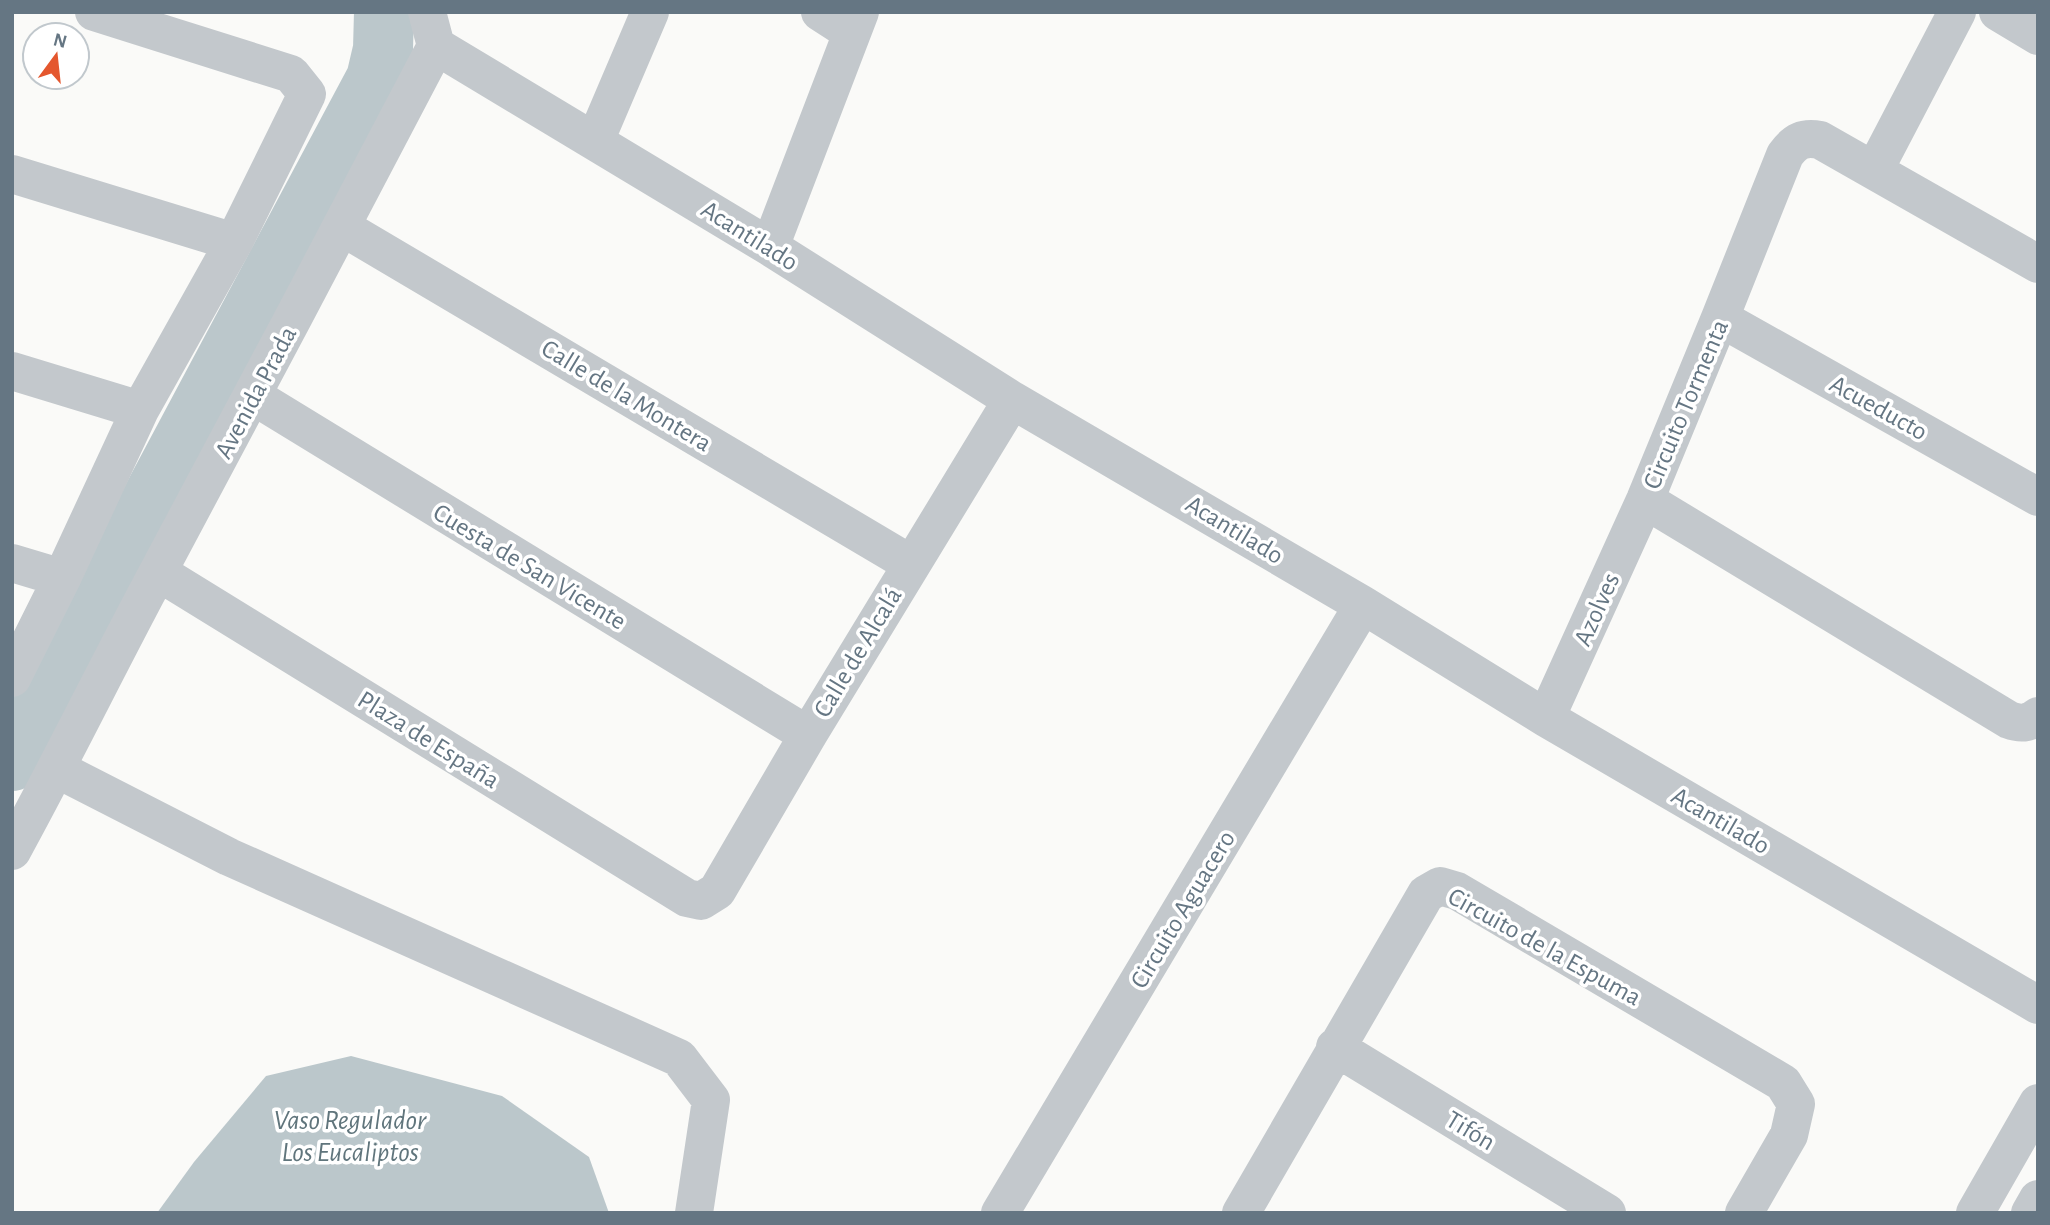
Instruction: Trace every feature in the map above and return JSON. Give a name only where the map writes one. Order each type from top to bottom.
[{"type":"street","points":[[12,678],[140,410],[234,242],[307,94],[292,74],[93,12]]},
{"type":"street","points":[[596,141],[650,12]]},
{"type":"street","points":[[1875,169],[1957,12]]},
{"type":"street","points":[[1998,12],[2038,36]]},
{"type":"street","points":[[770,247],[844,19]]},
{"type":"street","name":"Acantilado","points":[[432,29],[596,141],[1012,400],[1363,605],[1546,718],[2038,1005]]},
{"type":"street","name":"Avenida Prada","points":[[12,850],[58,769],[158,572],[342,227],[432,29]]},
{"type":"street","name":"Circuito Tormenta","points":[[2038,264],[1875,169],[1820,141],[1806,138],[1793,144],[1784,155],[1645,500],[2009,720],[2021,724],[2038,716]]},
{"type":"street","points":[[12,174],[234,242]]},
{"type":"street","name":"Calle de la Montera","points":[[342,227],[911,564]]},
{"type":"street","name":"Acueducto","points":[[1720,318],[2038,497]]},
{"type":"street","points":[[12,371],[140,410]]},
{"type":"street","name":"Cuesta de San Vicente","points":[[253,397],[807,735]]},
{"type":"street","name":"Calle de Alcalá","points":[[701,901],[717,891],[807,735],[1012,400]]},
{"type":"street","name":"Azolves","points":[[1546,718],[1645,500]]},
{"type":"street","points":[[12,563],[62,578]]},
{"type":"street","name":"Plaza de España","points":[[158,572],[687,898],[701,901]]},
{"type":"street","name":"Circuito Aguacero","points":[[1000,1213],[1363,605]]},
{"type":"street","points":[[58,769],[229,857],[679,1058],[711,1100],[694,1213]]},
{"type":"street","name":"Circuito de la Espuma","points":[[1248,1210],[1335,1047],[1426,894],[1440,886],[1457,891],[1783,1083],[1796,1104],[1788,1135],[1744,1213]]},
{"type":"street","name":"Tifón","points":[[1335,1047],[1607,1213]]},
{"type":"street","points":[[1975,1213],[2038,1103]]},
{"type":"street","points":[[2030,1213],[2038,1199]]},
{"type":"water","name":"Vaso Regulador Los Eucaliptos","points":[[351,1056],[502,1096],[589,1157],[609,1213],[157,1213],[194,1162],[266,1076]]},
{"type":"waterway","points":[[12,761],[376,79],[383,49],[384,12]]}]
